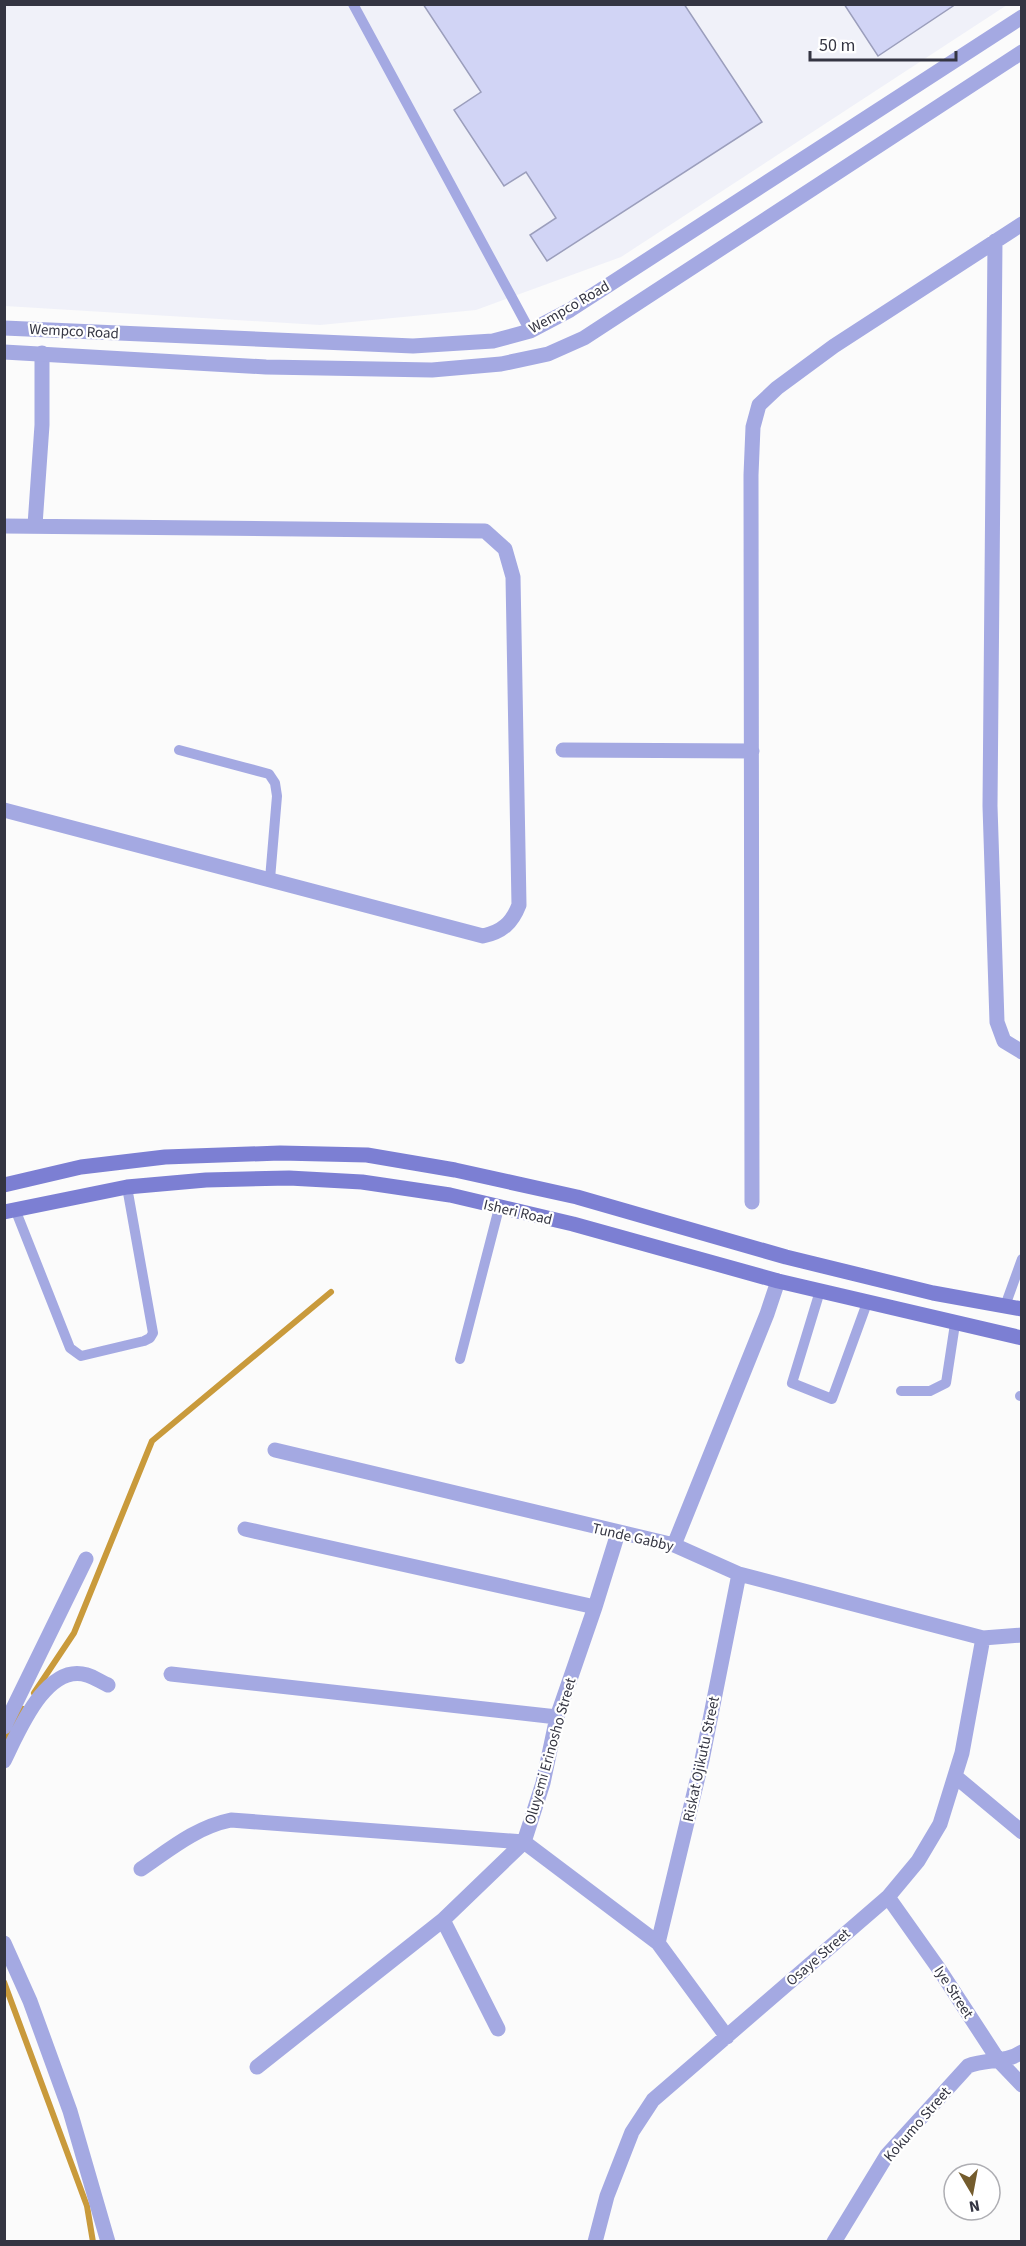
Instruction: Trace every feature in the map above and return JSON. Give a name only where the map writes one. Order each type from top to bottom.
[{"type":"main road","name":"Isheri Road","points":[[4,1185],[81,1167],[165,1157],[280,1153],[367,1155],[454,1170],[577,1197],[786,1257],[933,1293],[1022,1309]]},
{"type":"main road","name":"Isheri Road","points":[[10,1210],[127,1187],[218,1180],[289,1178],[362,1182],[450,1195],[573,1224],[778,1281],[1022,1338]]},
{"type":"street","name":"Wempco Road","points":[[4,328],[413,346],[493,341],[530,331],[570,310],[1022,17]]},
{"type":"street","name":"Wempco Road","points":[[4,352],[266,367],[432,370],[501,364],[548,354],[584,338],[1022,52]]},
{"type":"street","points":[[752,1202],[751,475],[753,428],[759,405],[777,388],[834,346],[1022,224]]},
{"type":"street","points":[[995,241],[990,806],[995,974],[997,1022],[1004,1041],[1022,1052]]},
{"type":"street","points":[[266,367],[267,340]]},
{"type":"street","points":[[35,525],[42,425],[42,353]]},
{"type":"street","points":[[4,526],[485,531],[505,549],[513,577],[518,747],[519,905],[512,921],[495,934],[483,936],[4,810]]},
{"type":"street","points":[[563,750],[752,752]]},
{"type":"street","points":[[674,1545],[767,1314],[778,1281]]},
{"type":"street","name":"Tunde Gabby","points":[[275,1450],[674,1545],[739,1574],[983,1638],[1022,1635]]},
{"type":"street","points":[[245,1530],[595,1607]]},
{"type":"street","name":"Oluyemi Erinosho Street","points":[[258,2067],[443,1920],[524,1842],[543,1783],[557,1717],[618,1533]]},
{"type":"street","points":[[4,1727],[86,1559]]},
{"type":"street","name":"Riskat Ojikutu Street","points":[[658,1943],[702,1760],[739,1574]]},
{"type":"street","name":"Osaye Street","points":[[595,2241],[607,2196],[632,2132],[653,2100],[888,1897],[918,1861],[940,1824],[956,1777],[983,1638]]},
{"type":"street","points":[[4,1761],[41,1694],[53,1681],[67,1676],[85,1674],[108,1685]]},
{"type":"street","points":[[171,1674],[557,1717]]},
{"type":"street","points":[[956,1777],[1022,1832]]},
{"type":"street","points":[[141,1869],[200,1830],[215,1823],[231,1820],[524,1842],[658,1943],[726,2037]]},
{"type":"street","name":"Iye Street","points":[[888,1897],[939,1969],[999,2061],[1022,2085]]},
{"type":"street","points":[[443,1920],[498,2029]]},
{"type":"street","points":[[4,1943],[30,2001],[70,2111],[108,2241]]},
{"type":"street","name":"Kokumo Street","points":[[834,2241],[887,2155],[968,2066],[981,2061],[999,2061],[1022,2052]]},
{"type":"lane","points":[[353,4],[530,331]]},
{"type":"lane","points":[[179,750],[268,774],[275,783],[277,796],[270,879]]},
{"type":"lane","points":[[10,1210],[70,1348],[81,1356],[144,1341],[153,1333],[127,1187]]},
{"type":"lane","points":[[460,1359],[499,1208]]},
{"type":"lane","points":[[1005,1306],[1018,1283],[1022,1259]]},
{"type":"lane","points":[[820,1291],[792,1383],[832,1399],[867,1303]]},
{"type":"lane","points":[[901,1391],[930,1391],[946,1383],[956,1324]]},
{"type":"shaded area","points":[[4,5],[1007,5],[621,257],[476,310],[320,325],[5,306]]},
{"type":"building","points":[[423,4],[684,4],[762,122],[547,261],[530,235],[556,218],[526,172],[504,186],[454,110],[481,92]]},
{"type":"building","points":[[844,4],[956,4],[878,56]]},
{"type":"waterway","points":[[34,1693],[74,1633],[152,1441],[331,1292]]},
{"type":"waterway","points":[[4,1738],[23,1709]]},
{"type":"waterway","points":[[4,1982],[87,2206],[93,2242]]}]
